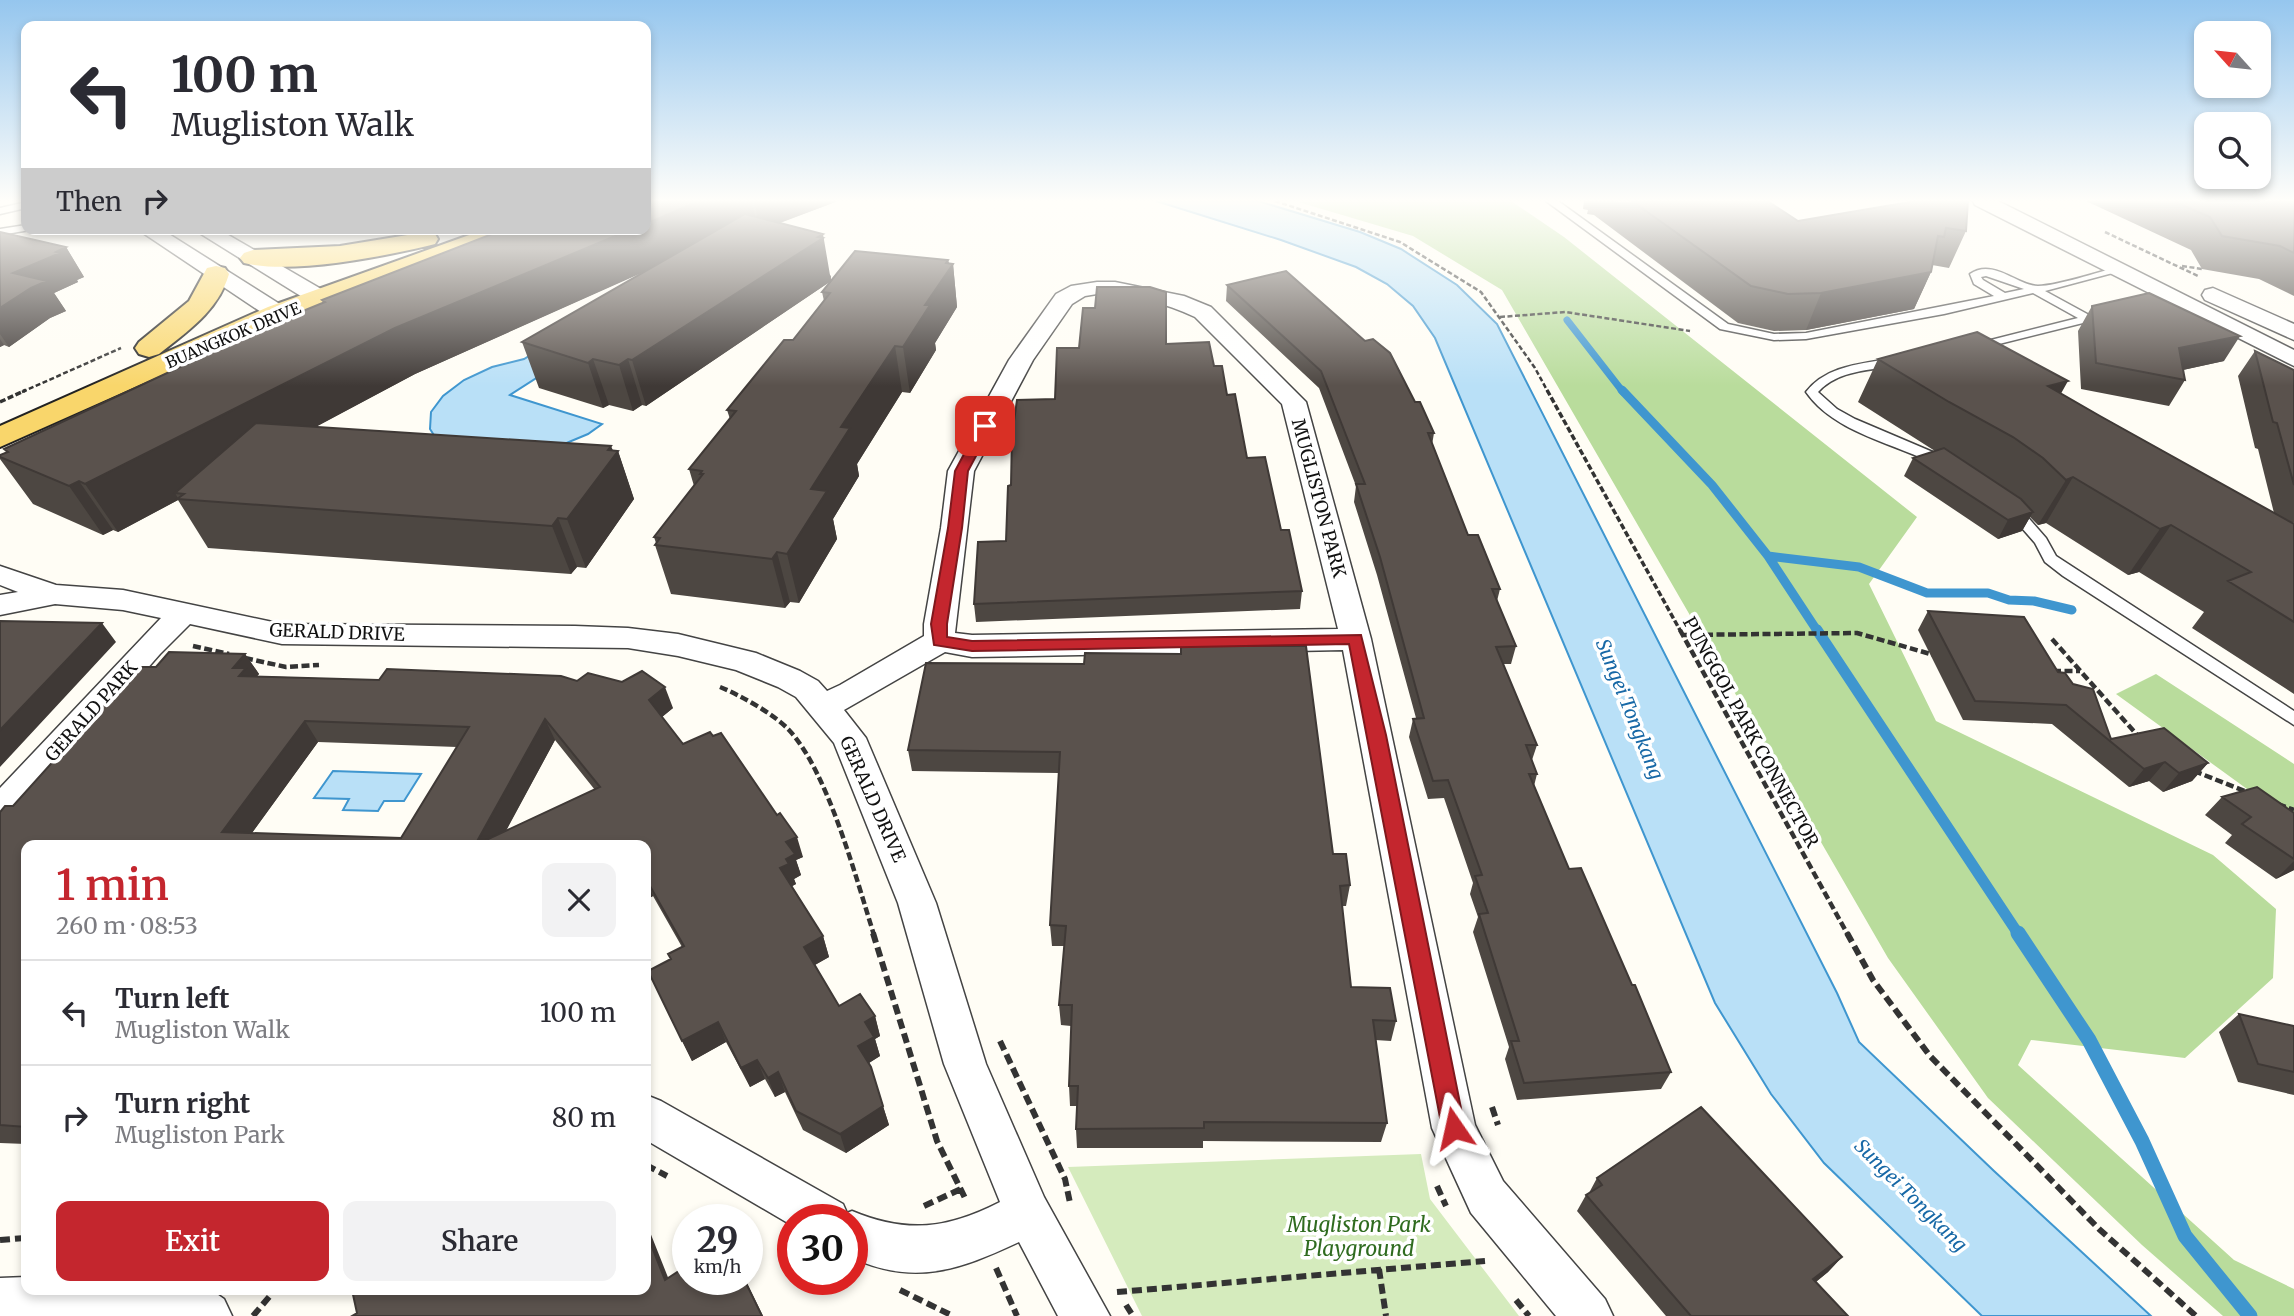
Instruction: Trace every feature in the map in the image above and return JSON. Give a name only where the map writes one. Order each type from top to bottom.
[{"type":"main road","name":"BUANGKOK DRIVE","points":[[0,418],[139,346],[268,307],[373,262]]},
{"type":"main road","name":"BUANGKOK DRIVE","points":[[309,291],[402,262]]},
{"type":"main road","points":[[139,346],[189,317],[214,288],[216,274]]},
{"type":"main road","name":"BUANGKOK DRIVE","points":[[0,438],[268,307]]},
{"type":"street","points":[[198,262],[268,307]]},
{"type":"street","points":[[260,262],[309,291]]},
{"type":"street","points":[[2104,262],[2294,359]]},
{"type":"street","points":[[2145,262],[2294,333]]},
{"type":"street","name":"MUGLISTON PARK","points":[[940,641],[939,624],[955,528],[961,471],[1021,360],[1064,299],[1097,288],[1115,288],[1184,303],[1203,312],[1294,402],[1356,639],[1454,1128],[1487,1197],[1588,1316]]},
{"type":"street","name":"GERALD DRIVE","points":[[0,575],[53,594],[123,600],[282,634],[575,636],[628,638],[678,645],[721,654],[765,668],[807,690],[824,705],[849,738],[917,903],[965,1064],[1098,1298]]},
{"type":"street","name":"GERALD DRIVE","points":[[0,606],[53,594]]},
{"type":"street","name":"GERALD PARK","points":[[0,811],[149,647],[184,613]]},
{"type":"street","points":[[824,705],[851,693],[940,641],[972,646],[1356,639]]},
{"type":"street","points":[[651,1119],[799,1204]]},
{"type":"street","points":[[868,1243],[930,1251],[983,1236],[1050,1211]]},
{"type":"street","points":[[0,1303],[191,1301]]},
{"type":"lane","points":[[1635,262],[1724,327],[1774,337],[1806,336],[1944,311],[2119,270]]},
{"type":"lane","points":[[2003,297],[1978,282],[1975,274],[1985,271],[2002,274],[2088,319]]},
{"type":"lane","points":[[1959,350],[2115,312]]},
{"type":"lane","points":[[1904,360],[1835,373],[1820,380],[1812,392],[1815,401],[1838,415],[1906,444],[1952,468]]},
{"type":"lane","points":[[1995,497],[2017,512],[2041,541],[2050,559],[2068,573],[2145,620],[2294,719]]},
{"type":"path","name":"PUNGGOL PARK CONNECTOR","points":[[1433,262],[1481,292],[1535,368],[1873,980],[1930,1056],[2099,1229],[2196,1316]]},
{"type":"path","points":[[2170,262],[2202,277]]},
{"type":"path","points":[[2178,266],[2202,269]]},
{"type":"path","points":[[0,402],[139,346]]},
{"type":"path","points":[[1682,635],[1857,633],[1947,659]]},
{"type":"path","points":[[2052,639],[2132,733],[2142,739]]},
{"type":"path","points":[[149,647],[168,650],[190,645],[286,667],[326,664]]},
{"type":"path","points":[[2048,671],[2080,671]]},
{"type":"path","points":[[712,684],[737,694],[788,729],[815,766],[856,877],[937,1141],[983,1236],[1017,1316]]},
{"type":"path","points":[[2182,766],[2257,796]]},
{"type":"path","points":[[2269,800],[2294,810]]},
{"type":"path","points":[[994,1028],[1065,1179],[1050,1211]]},
{"type":"path","points":[[0,1240],[21,1238]]},
{"type":"path","points":[[1098,1298],[1117,1292],[1485,1261]]},
{"type":"path","points":[[1379,1269],[1386,1316]]},
{"type":"path","points":[[254,1316],[271,1295]]},
{"type":"green space","points":[[1457,262],[1596,262],[1917,517],[1869,584],[1936,721],[2213,855],[2276,909],[2273,978],[2185,1058],[2031,1040],[2018,1065],[2234,1260],[2294,1289],[2294,1316],[2223,1316],[2142,1245],[1988,1098],[1888,958],[1502,290]]},
{"type":"green space","points":[[2156,674],[2294,764],[2294,823],[2116,694]]},
{"type":"green space","name":"Mugliston Park Playground","points":[[1421,1154],[1430,1199],[1519,1316],[1142,1316],[1068,1167]]},
{"type":"water","name":"Sungei Tongkang","points":[[1343,262],[1422,262],[1457,285],[1497,324],[1837,993],[1859,1042],[2151,1316],[1982,1316],[1824,1163],[1771,1094],[1715,1003],[1435,338],[1413,306],[1387,284]]},
{"type":"water","points":[[566,333],[594,341],[510,395],[602,424],[588,434],[557,447],[439,443],[430,429],[431,412],[443,396],[464,380],[492,367],[524,359]]},
{"type":"water","points":[[333,771],[421,774],[404,801],[384,801],[378,811],[343,810],[349,799],[314,798]]},
{"type":"building","points":[[0,262],[38,262],[13,273],[47,281],[0,308]]},
{"type":"building","points":[[419,262],[552,262],[395,328],[85,484],[79,481],[69,486],[0,457],[8,452],[4,449],[325,302],[322,300]]},
{"type":"building","points":[[661,262],[785,262],[632,360],[628,359],[619,365],[593,359],[588,363],[522,342]]},
{"type":"building","points":[[846,262],[953,264],[925,305],[930,305],[903,347],[895,346],[841,427],[850,428],[811,489],[827,491],[787,554],[777,552],[772,559],[655,545],[660,538],[654,537],[703,474],[700,474],[702,471],[689,469],[736,411],[727,410],[784,340],[793,340],[830,293],[822,292]]},
{"type":"building","points":[[1718,262],[1933,262],[1931,272],[1821,293],[1788,294],[1751,286]]},
{"type":"building","points":[[1286,271],[1365,341],[1373,339],[1390,353],[1415,402],[1420,402],[1434,433],[1428,433],[1468,535],[1478,535],[1500,589],[1492,589],[1516,646],[1496,647],[1537,745],[1526,745],[1537,774],[1529,774],[1569,869],[1581,868],[1632,985],[1635,985],[1671,1072],[1524,1083],[1511,1041],[1519,1041],[1479,914],[1488,913],[1475,876],[1482,875],[1448,780],[1433,781],[1413,719],[1424,718],[1380,557],[1356,484],[1365,484],[1321,371],[1227,285]]},
{"type":"building","points":[[1097,287],[1150,287],[1166,292],[1166,344],[1209,342],[1214,366],[1222,366],[1227,395],[1235,394],[1247,458],[1265,457],[1281,530],[1289,530],[1302,591],[974,604],[978,542],[1006,541],[1008,486],[1011,485],[1012,435],[1017,400],[1055,399],[1057,348],[1079,348],[1083,308],[1095,308]]},
{"type":"building","points":[[2149,293],[2240,336],[2179,348],[2185,380],[2096,363],[2092,306]]},
{"type":"building","points":[[1977,332],[2068,381],[2048,386],[2294,524],[2294,622],[2228,581],[2251,572],[2171,525],[2160,529],[2073,477],[2066,480],[2043,458],[2013,437],[1878,359]]},
{"type":"building","points":[[2255,351],[2294,370],[2294,485],[2277,423],[2273,422]]},
{"type":"building","points":[[256,423],[611,446],[608,450],[618,451],[567,519],[558,518],[552,526],[177,499],[184,494],[175,493]]},
{"type":"building","points":[[1944,448],[2021,499],[2033,512],[2008,520],[1913,458]]},
{"type":"building","points":[[1928,611],[2024,617],[2058,672],[2065,673],[2073,684],[2093,689],[2111,739],[2164,728],[2208,763],[2179,773],[2165,762],[2144,769],[2066,705],[1975,701]]},
{"type":"building","points":[[0,621],[102,623],[0,730]]},
{"type":"building","points":[[1181,646],[1306,646],[1333,854],[1346,854],[1350,885],[1340,886],[1351,987],[1390,988],[1396,1021],[1373,1020],[1387,1123],[1204,1122],[1204,1128],[1076,1129],[1078,1086],[1069,1086],[1072,1005],[1059,1005],[1066,926],[1050,925],[1060,752],[908,750],[926,663],[1084,664],[1085,653],[1181,654]]},
{"type":"building","points":[[169,652],[245,654],[233,668],[246,668],[239,676],[379,680],[387,669],[561,676],[577,681],[588,673],[622,682],[642,671],[665,687],[649,700],[683,744],[710,732],[713,736],[721,733],[777,815],[780,813],[797,837],[786,842],[795,854],[786,859],[789,864],[780,868],[823,936],[804,947],[839,1006],[860,994],[875,1016],[865,1022],[874,1037],[858,1046],[871,1067],[883,1106],[840,1134],[796,1111],[778,1072],[768,1078],[757,1060],[741,1068],[718,1022],[682,1041],[651,977],[651,969],[671,959],[668,954],[684,946],[651,888],[651,840],[486,840],[600,787],[545,719],[478,840],[21,840],[21,1127],[0,1125],[0,812],[5,806],[13,806],[138,667],[156,667]],"holes":[[[305,721],[469,727],[401,838],[222,832]]]},
{"type":"building","points":[[2257,787],[2294,813],[2294,859],[2242,824],[2251,817],[2222,797]]},
{"type":"building","points":[[2239,1014],[2294,1026],[2294,1072],[2258,1064]]},
{"type":"building","points":[[1701,1107],[1842,1257],[1813,1279],[1848,1316],[1691,1316],[1586,1195],[1602,1185],[1597,1178]]},
{"type":"building","points":[[651,1245],[665,1280],[672,1275],[672,1295],[752,1295],[762,1316],[352,1316],[357,1313],[353,1295],[651,1295]]},
{"type":"waterway","points":[[1567,320],[1623,392]]},
{"type":"waterway","points":[[1622,390],[1712,485],[1768,556]]},
{"type":"waterway","points":[[1768,556],[1859,567],[1927,593],[1988,593],[2009,600],[2034,601],[2072,610]]},
{"type":"waterway","points":[[1768,556],[1818,632]]},
{"type":"waterway","points":[[1817,630],[2019,935]]},
{"type":"waterway","points":[[2018,933],[2089,1040],[2142,1141],[2185,1236],[2250,1316]]},
{"type":"route","points":[[985,426],[961,471],[955,528],[939,624],[940,641],[972,646],[1356,639],[1454,1128]]}]
